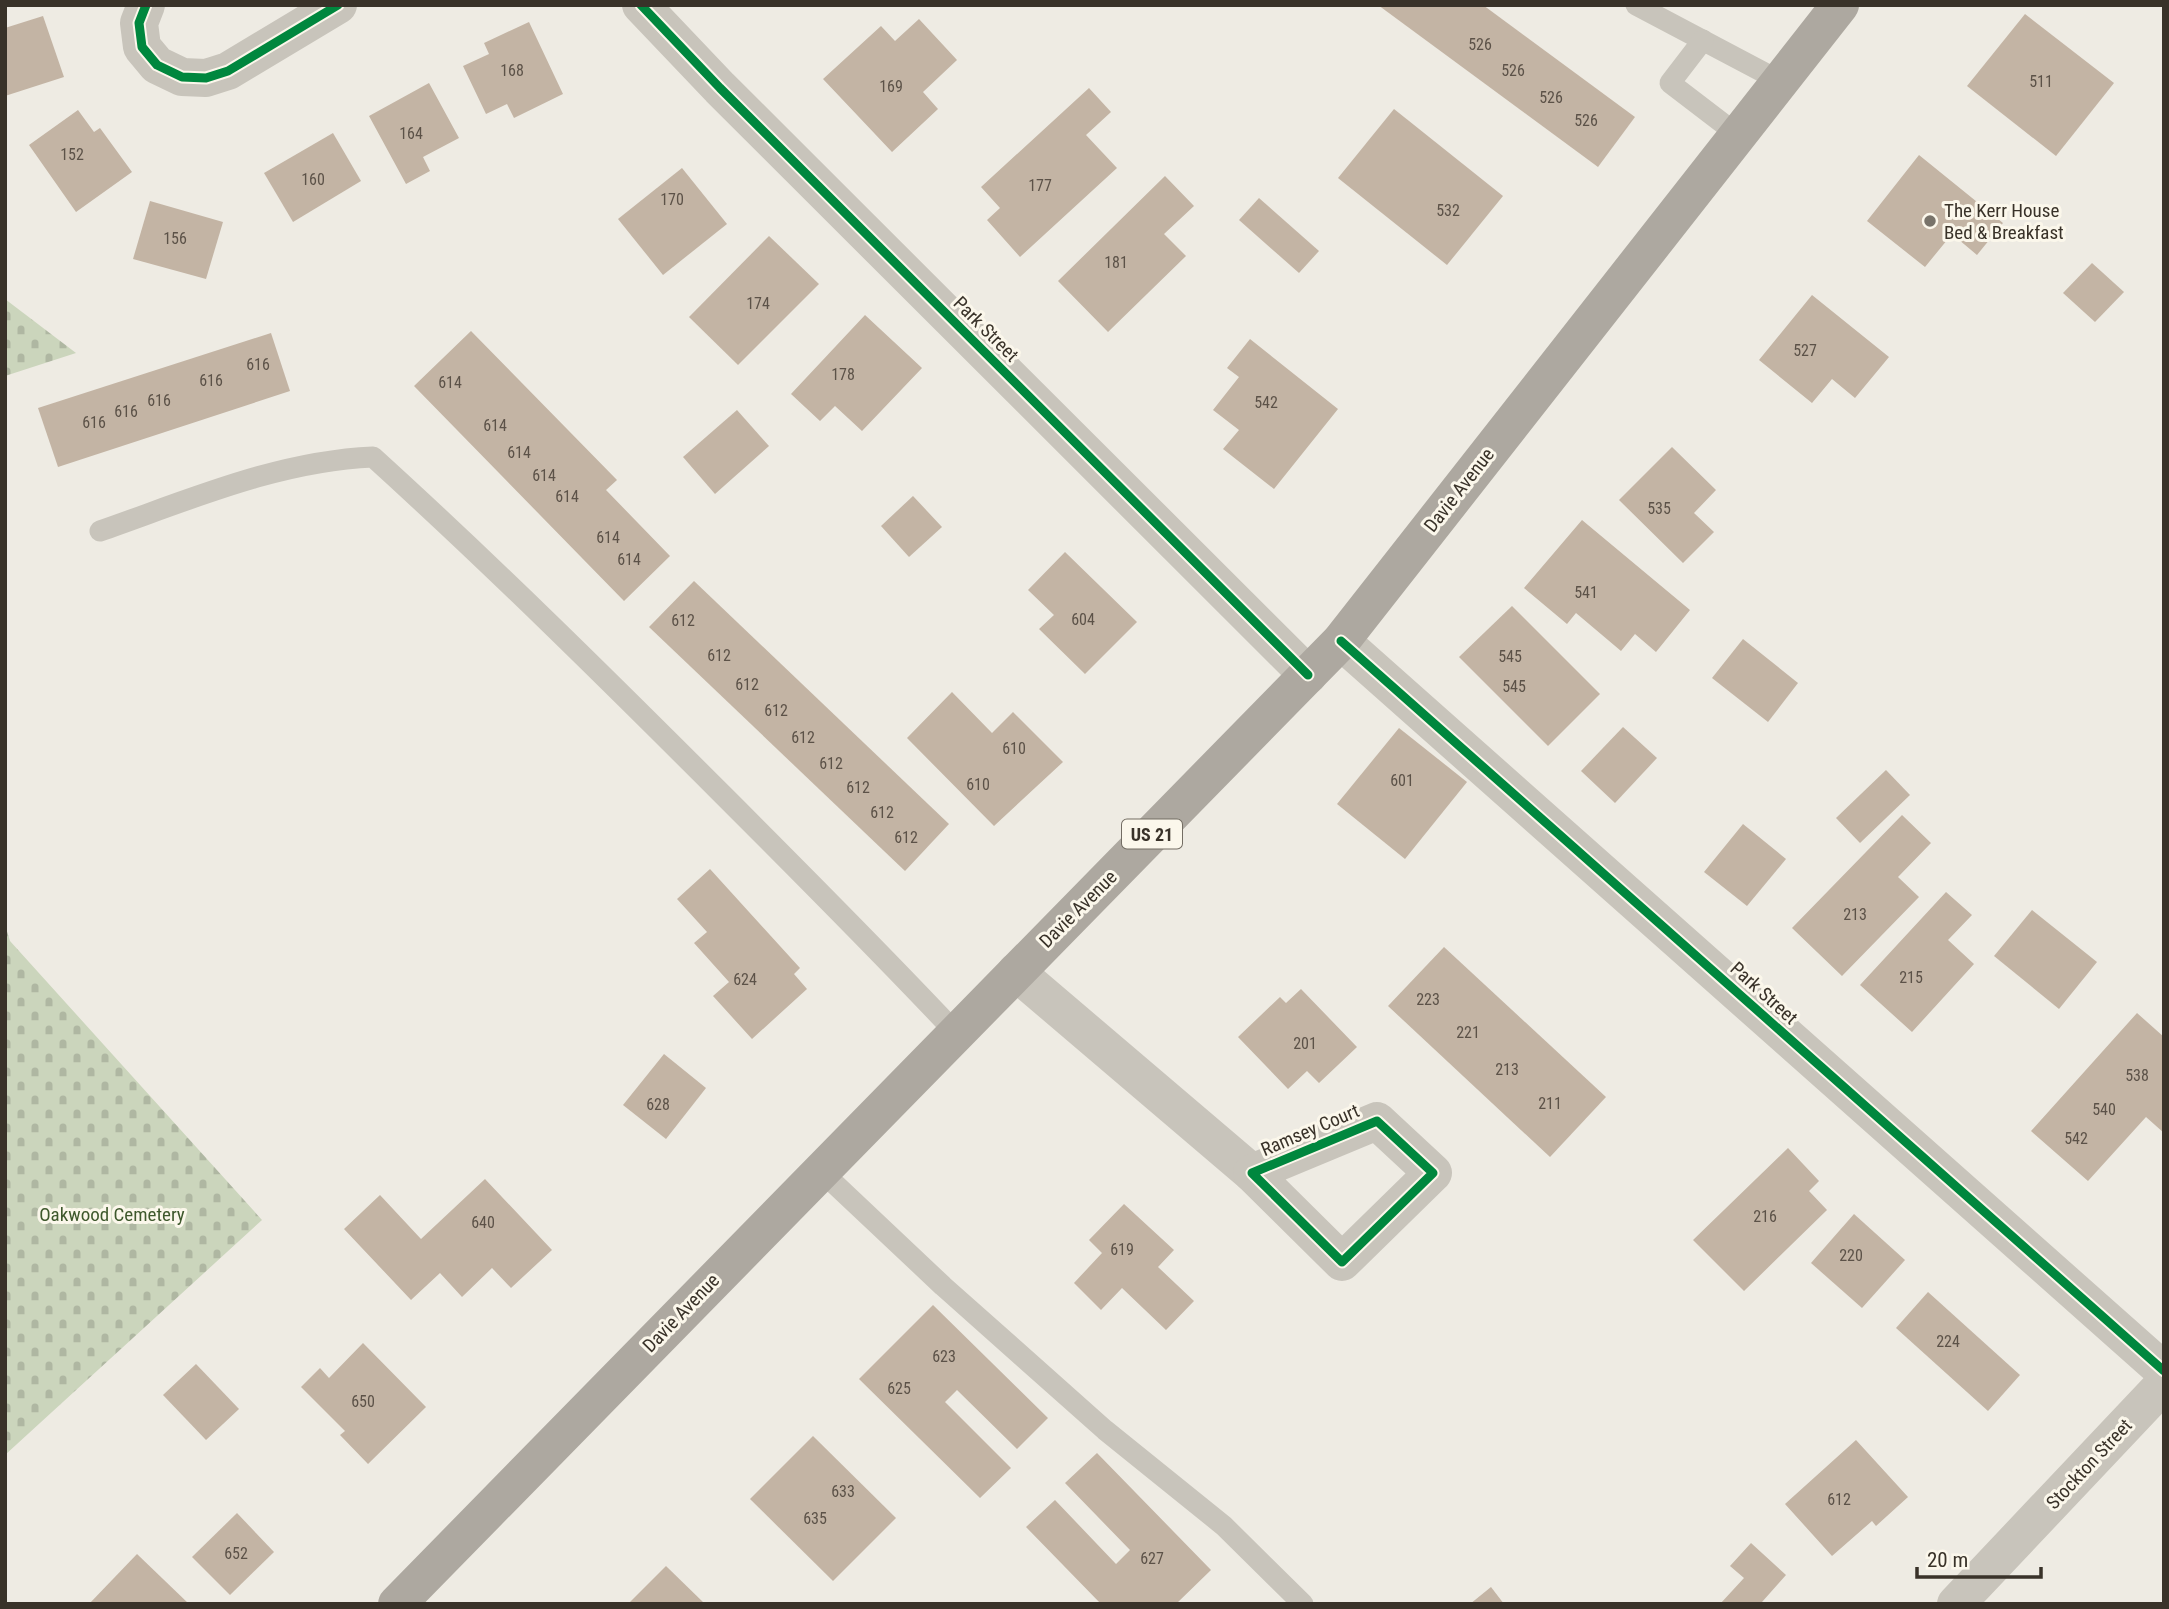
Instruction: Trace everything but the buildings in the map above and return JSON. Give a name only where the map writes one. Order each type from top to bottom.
[{"type":"main road","name":"Davie Avenue","points":[[397,1604],[1341,640],[1840,5]]},
{"type":"street","points":[[146,5],[139,23],[142,47],[157,65],[182,77],[206,78],[228,71],[338,5]]},
{"type":"street","name":"Park Street","points":[[641,5],[749,118],[1308,675]]},
{"type":"street","name":"Park Street","points":[[1341,640],[2164,1371]]},
{"type":"street","name":"Ramsey Court","points":[[1016,972],[1252,1173]]},
{"type":"street","name":"Stockton Street","points":[[1971,1598],[2164,1384]]},
{"type":"lane","points":[[1636,5],[1780,81]]},
{"type":"lane","points":[[1703,40],[1670,83],[1738,135]]},
{"type":"lane","points":[[100,531],[268,473],[342,458],[373,457],[575,646],[956,1033]]},
{"type":"lane","points":[[821,1171],[943,1286],[1105,1430],[1224,1526],[1303,1604]]},
{"type":"green space","points":[[5,299],[76,353],[5,376]]},
{"type":"green space","name":"Oakwood Cemetery","points":[[5,925],[10,941],[262,1220],[5,1455]]},
{"type":"cycle path","points":[[146,5],[139,23],[142,47],[157,65],[182,77],[206,78],[228,71],[338,5]]},
{"type":"cycle path","points":[[641,5],[720,88],[1308,675]]},
{"type":"cycle path","points":[[1341,641],[2164,1371]]},
{"type":"cycle path","points":[[1377,1121],[1433,1173],[1342,1262],[1252,1173],[1377,1121]]},
{"type":"place","name":"The Kerr House Bed & Breakfast","points":[[1930,221]]}]
